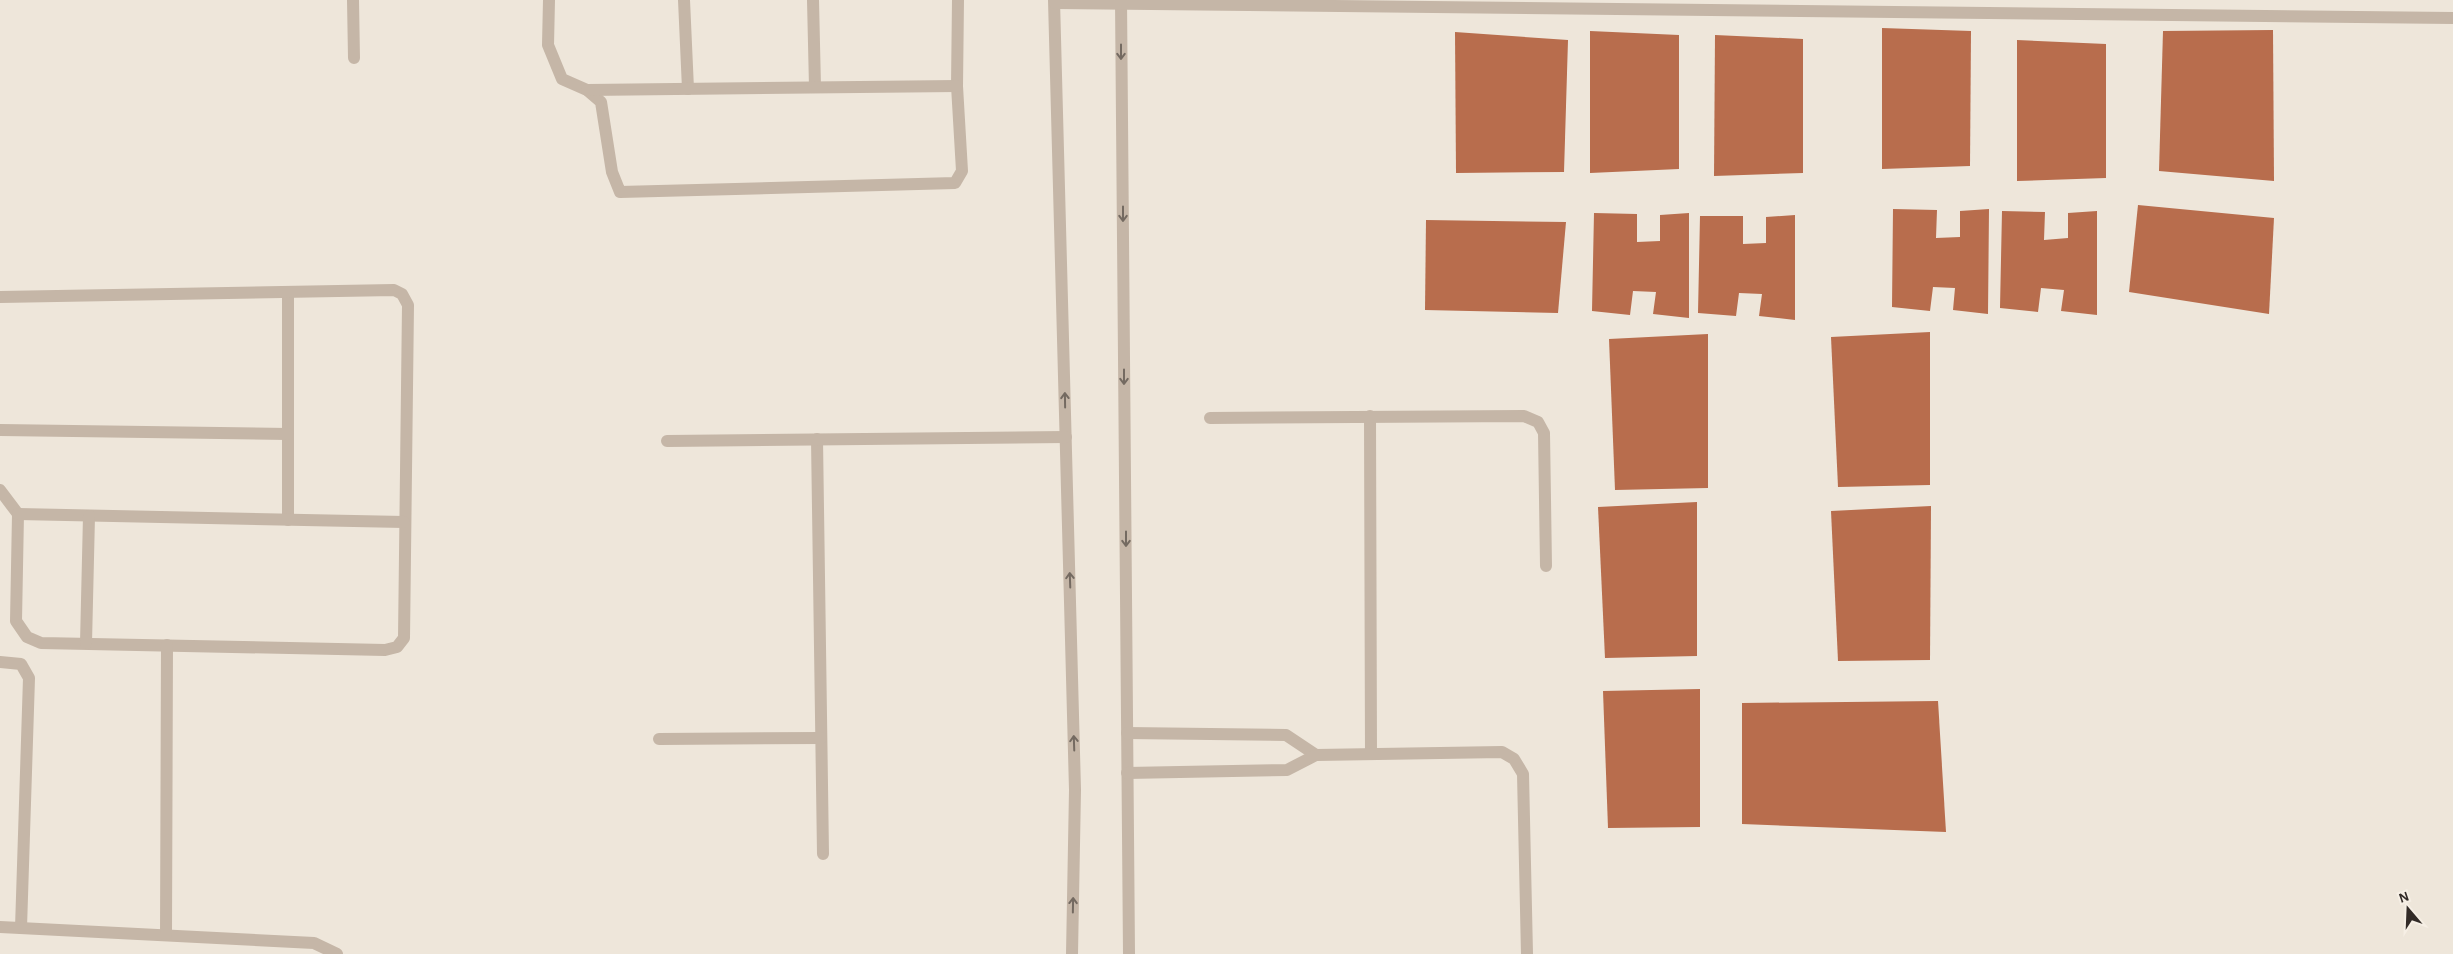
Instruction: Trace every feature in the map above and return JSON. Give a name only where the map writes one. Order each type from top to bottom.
[{"type":"street","points":[[353,0],[354,58]]},
{"type":"street","points":[[549,0],[548,45],[562,79],[586,90],[601,102],[612,172],[620,192],[955,183],[962,170],[957,86],[958,0]]},
{"type":"street","points":[[684,0],[688,89]]},
{"type":"street","points":[[812,0],[815,87]]},
{"type":"street","points":[[1072,954],[1076,790],[1054,1],[2453,18]]},
{"type":"street","points":[[1121,2],[1129,954]]},
{"type":"street","points":[[586,90],[957,86]]},
{"type":"street","points":[[0,296],[394,290],[402,294],[408,305],[404,638],[397,647],[385,650],[41,643],[27,637],[21,631],[16,620],[18,514],[0,490]]},
{"type":"street","points":[[288,293],[288,520]]},
{"type":"street","points":[[1370,416],[1371,753]]},
{"type":"street","points":[[1210,418],[1524,416],[1538,422],[1544,433],[1546,566]]},
{"type":"street","points":[[0,430],[288,434]]},
{"type":"street","points":[[667,441],[1066,437]]},
{"type":"street","points":[[817,439],[823,854]]},
{"type":"street","points":[[18,514],[404,522]]},
{"type":"street","points":[[86,643],[89,516]]},
{"type":"street","points":[[166,935],[167,645]]},
{"type":"street","points":[[0,662],[21,664],[29,678],[21,928]]},
{"type":"street","points":[[1127,734],[1286,735],[1316,755]]},
{"type":"street","points":[[659,739],[821,738]]},
{"type":"street","points":[[1127,773],[1287,770],[1316,755],[1502,752],[1514,759],[1523,774],[1526,954]]},
{"type":"street","points":[[0,927],[314,943],[338,954]]},
{"type":"building","points":[[1882,28],[1971,31],[1970,166],[1882,169]]},
{"type":"building","points":[[2273,30],[2274,181],[2159,171],[2163,31]]},
{"type":"building","points":[[1590,31],[1679,35],[1679,169],[1590,173]]},
{"type":"building","points":[[1455,32],[1568,40],[1564,172],[1456,173]]},
{"type":"building","points":[[1715,35],[1803,39],[1803,173],[1714,176]]},
{"type":"building","points":[[2017,40],[2106,44],[2106,178],[2017,181]]},
{"type":"building","points":[[2138,205],[2274,218],[2269,314],[2129,292]]},
{"type":"building","points":[[1893,209],[1937,210],[1936,238],[1960,237],[1960,211],[1989,209],[1988,314],[1953,310],[1955,288],[1933,287],[1930,311],[1892,307]]},
{"type":"building","points":[[2002,211],[2045,212],[2044,240],[2068,238],[2068,213],[2097,211],[2097,315],[2061,311],[2064,290],[2041,288],[2038,312],[2000,308]]},
{"type":"building","points":[[1594,213],[1637,214],[1637,242],[1660,241],[1660,215],[1689,213],[1689,318],[1653,314],[1656,292],[1633,291],[1630,315],[1592,311]]},
{"type":"building","points":[[1795,215],[1795,320],[1759,316],[1762,294],[1739,293],[1736,316],[1698,313],[1700,216],[1743,216],[1743,244],[1766,243],[1766,217]]},
{"type":"building","points":[[1426,220],[1566,222],[1558,313],[1425,310]]},
{"type":"building","points":[[1930,332],[1930,485],[1838,487],[1831,337]]},
{"type":"building","points":[[1708,334],[1708,488],[1615,490],[1609,339]]},
{"type":"building","points":[[1697,502],[1697,656],[1605,658],[1598,507]]},
{"type":"building","points":[[1931,506],[1930,660],[1838,661],[1831,511]]},
{"type":"building","points":[[1700,689],[1700,827],[1608,828],[1603,691]]},
{"type":"building","points":[[1938,701],[1946,832],[1742,824],[1742,703]]}]
